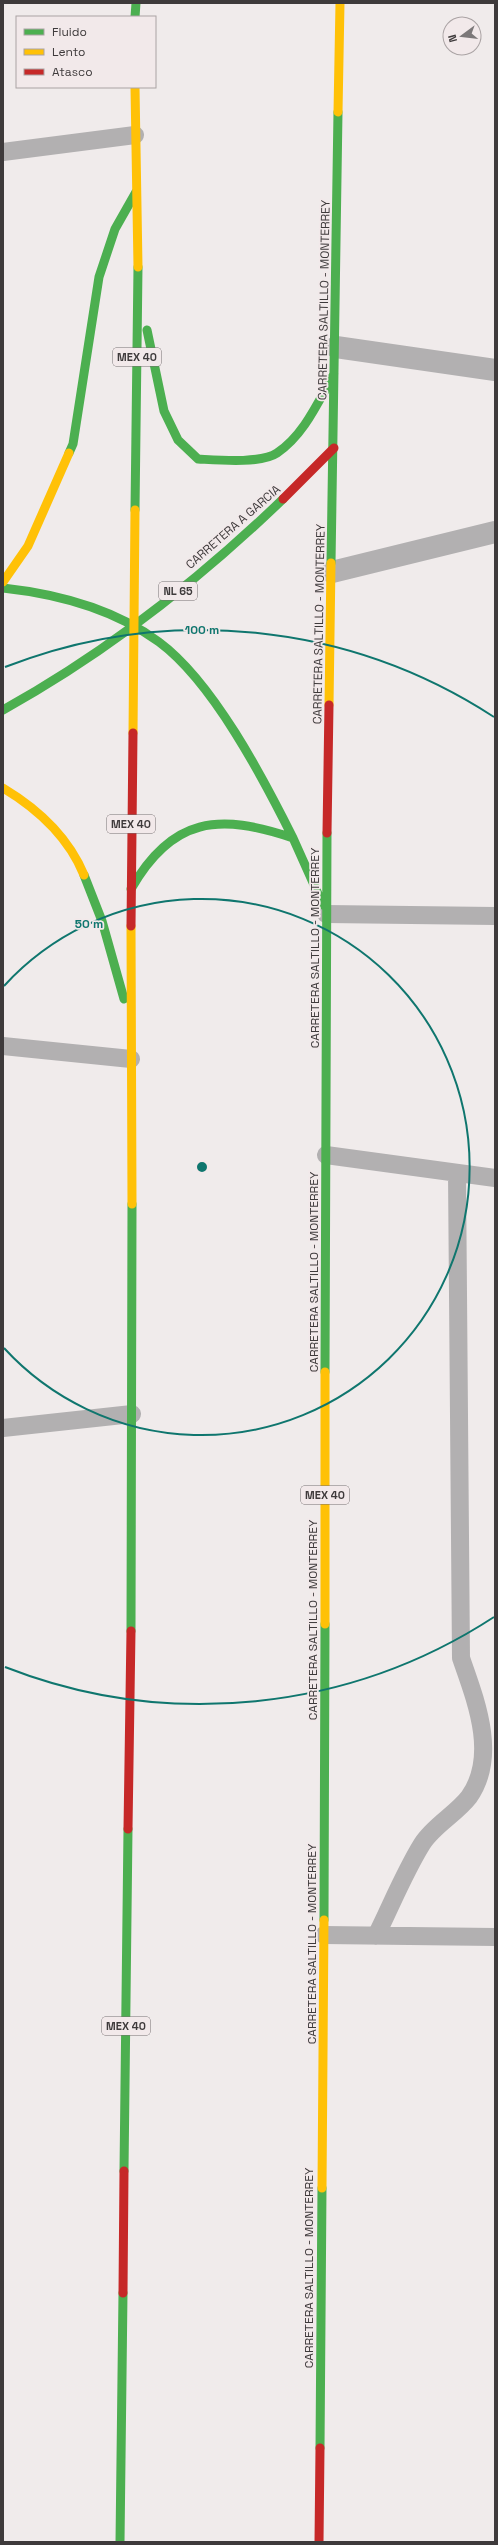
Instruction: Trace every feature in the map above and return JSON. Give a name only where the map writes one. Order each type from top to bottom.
[{"type":"main road","points":[[136,3],[136,16]]},
{"type":"main road","name":"CARRETERA SALTILLO - MONTERREY","points":[[319,2542],[324,1935],[326,914],[334,373],[336,347],[340,3]]},
{"type":"main road","name":"MEX 40","points":[[120,2542],[132,1414],[131,891],[138,281],[135,88]]},
{"type":"main road","points":[[3,582],[28,546],[72,444],[99,277],[115,229],[137,191]]},
{"type":"main road","points":[[138,281],[164,411],[178,440],[198,459],[240,461],[276,454],[301,431],[334,373]]},
{"type":"main road","name":"CARRETERA A GARCIA","points":[[3,710],[99,654],[251,529],[295,488],[334,448]]},
{"type":"main road","points":[[3,588],[34,591],[76,601],[134,626],[178,658],[242,742],[269,789],[293,838],[326,914]]},
{"type":"main road","points":[[3,788],[35,809],[67,844],[90,885],[131,1021]]},
{"type":"main road","points":[[131,891],[138,874],[162,845],[177,835],[212,823],[249,825],[270,829],[293,838]]},
{"type":"street","points":[[336,347],[495,370]]},
{"type":"street","points":[[332,572],[495,532]]},
{"type":"lane","points":[[3,152],[135,135]]},
{"type":"lane","points":[[326,914],[495,916]]},
{"type":"lane","points":[[3,1046],[131,1059]]},
{"type":"lane","points":[[326,1155],[495,1178]]},
{"type":"lane","points":[[376,1936],[423,1843],[469,1796],[483,1770],[485,1741],[476,1702],[461,1658],[457,1173]]},
{"type":"lane","points":[[3,1428],[132,1414]]},
{"type":"lane","points":[[324,1935],[495,1937]]},
{"type":"traffic: fast","points":[[135,16],[136,3]]},
{"type":"traffic: fast","points":[[331,563],[338,112]]},
{"type":"traffic: fast","points":[[69,453],[73,444],[99,277],[115,229],[136,192]]},
{"type":"traffic: fast","points":[[135,510],[138,267]]},
{"type":"traffic: fast","points":[[147,330],[164,411],[178,440],[198,459],[250,460],[261,459],[277,453],[287,446],[303,427],[334,374]]},
{"type":"traffic: fast","points":[[3,710],[78,665],[150,614],[218,559],[283,499]]},
{"type":"traffic: fast","points":[[3,588],[44,594],[84,604],[104,612],[141,630],[159,642],[179,659],[198,681],[235,732],[252,760],[293,838]]},
{"type":"traffic: fast","points":[[131,889],[147,865],[163,847],[181,835],[200,827],[220,824],[242,825],[293,838],[323,905]]},
{"type":"traffic: fast","points":[[325,1372],[327,833]]},
{"type":"traffic: fast","points":[[84,875],[102,921],[124,999]]},
{"type":"traffic: fast","points":[[131,1631],[132,1204]]},
{"type":"traffic: fast","points":[[324,1920],[325,1624]]},
{"type":"traffic: fast","points":[[124,2171],[128,1829]]},
{"type":"traffic: fast","points":[[320,2448],[322,2188]]},
{"type":"traffic: fast","points":[[120,2542],[123,2293]]},
{"type":"traffic: slow","points":[[338,112],[340,3]]},
{"type":"traffic: slow","points":[[135,88],[138,267]]},
{"type":"traffic: slow","points":[[3,582],[28,546],[69,453]]},
{"type":"traffic: slow","points":[[133,733],[135,510]]},
{"type":"traffic: slow","points":[[329,705],[331,563]]},
{"type":"traffic: slow","points":[[3,788],[40,814],[51,825],[70,848],[84,875]]},
{"type":"traffic: slow","points":[[131,926],[132,1204]]},
{"type":"traffic: slow","points":[[325,1372],[325,1624]]},
{"type":"traffic: slow","points":[[322,2188],[324,1920]]},
{"type":"traffic: jam","points":[[283,499],[334,448]]},
{"type":"traffic: jam","points":[[327,833],[329,705]]},
{"type":"traffic: jam","points":[[131,926],[133,733]]},
{"type":"traffic: jam","points":[[128,1829],[131,1631]]},
{"type":"traffic: jam","points":[[123,2293],[124,2171]]},
{"type":"traffic: jam","points":[[319,2542],[320,2448]]}]
